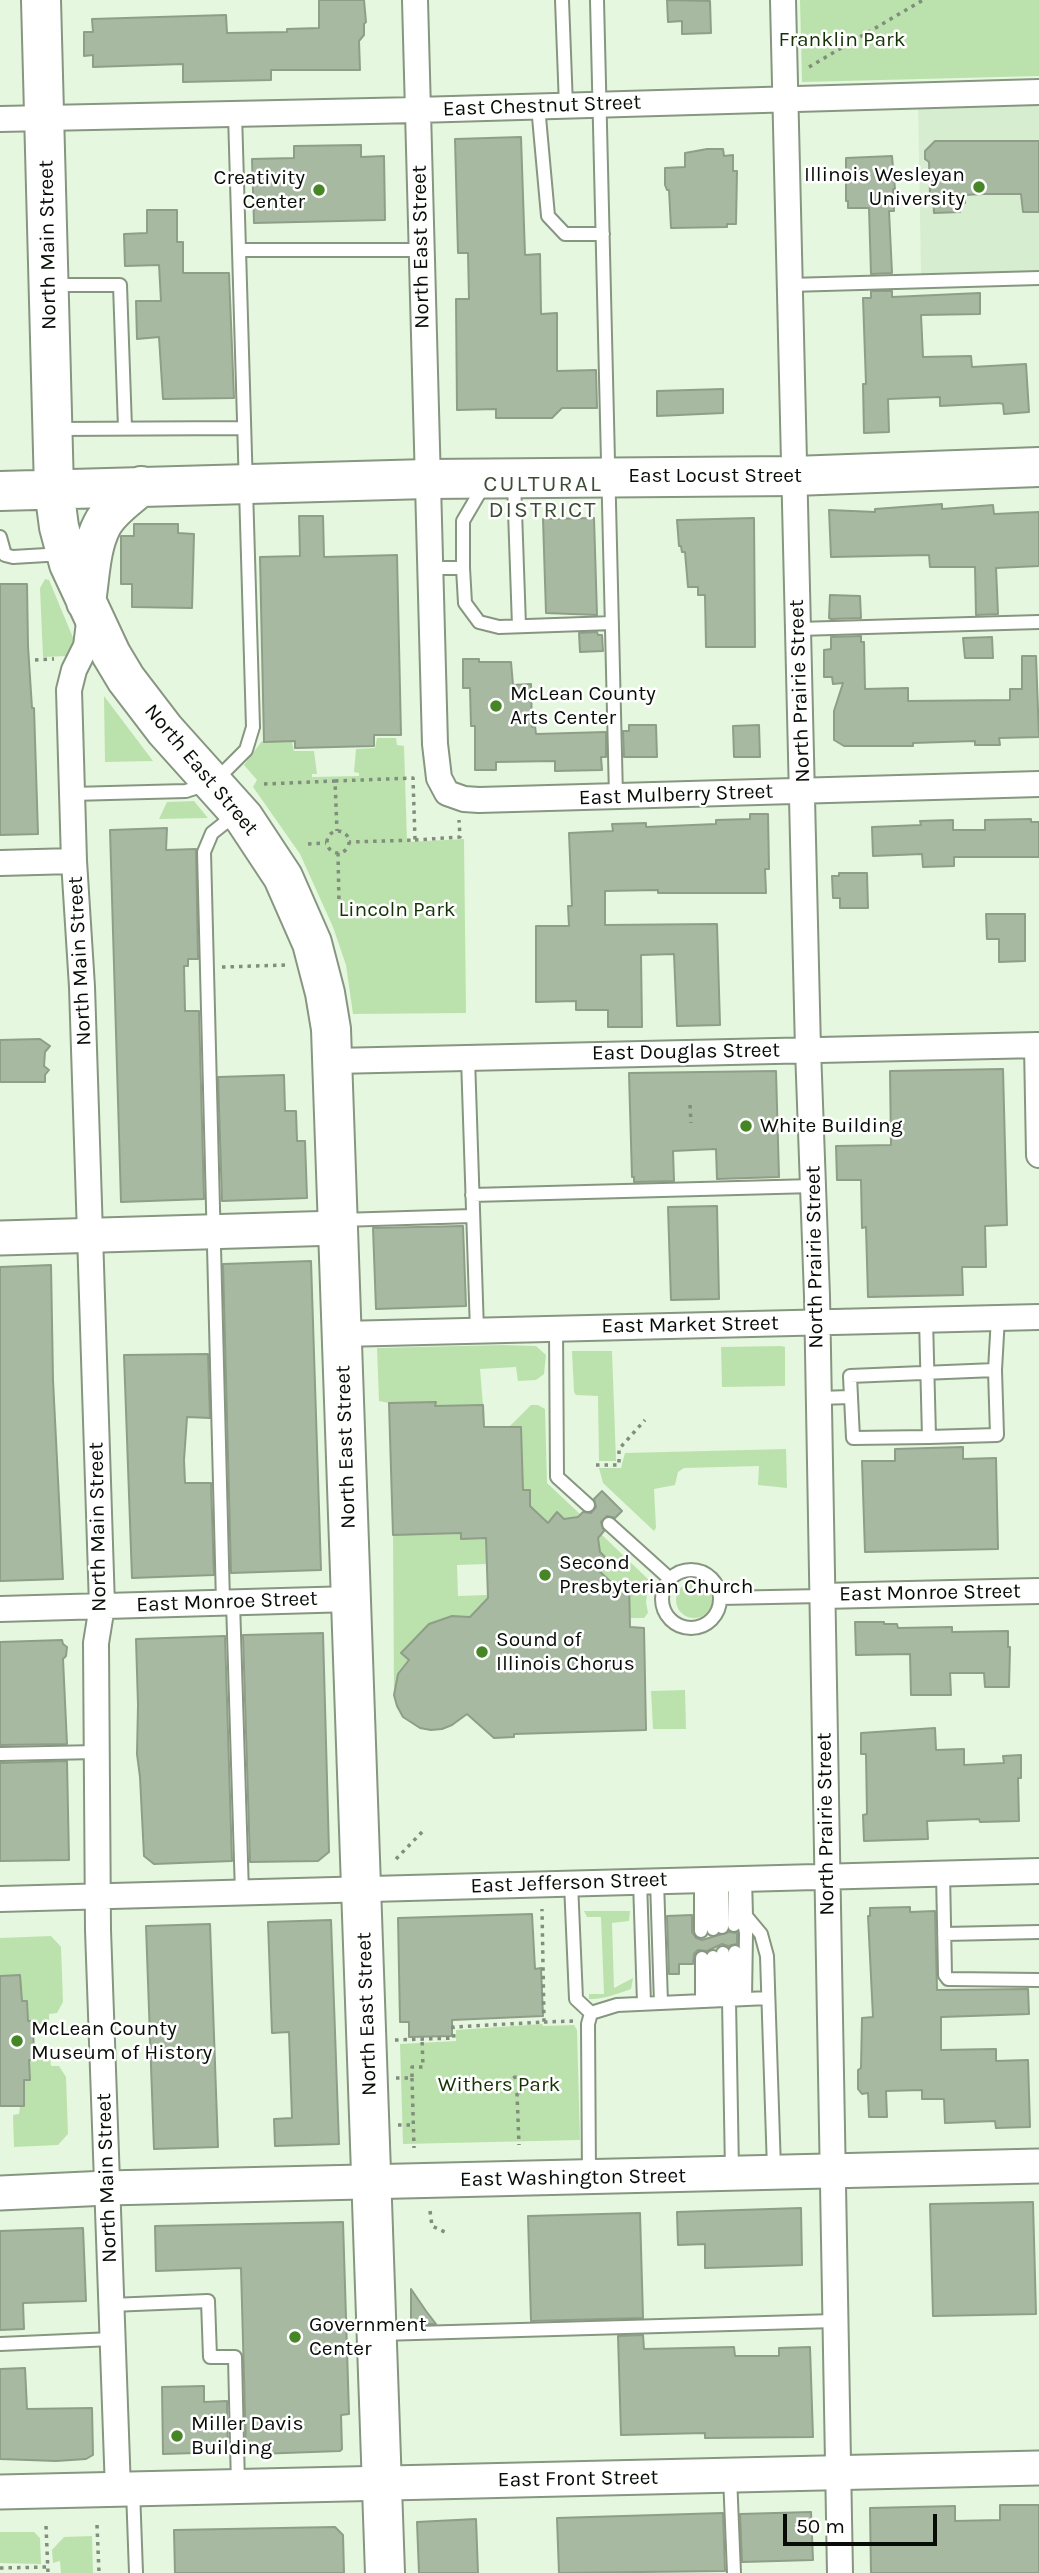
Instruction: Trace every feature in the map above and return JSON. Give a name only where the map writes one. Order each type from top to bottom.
[{"type":"main road","name":"North Main Street","points":[[41,0],[54,489]]},
{"type":"main road","name":"East Locust Street","points":[[0,491],[427,479],[794,476],[1039,467]]},
{"type":"main road","points":[[89,606],[94,550],[101,526],[111,513],[141,486]]},
{"type":"main road","name":"North East Street","points":[[54,489],[65,554],[111,654],[165,730],[239,811],[283,877],[308,932],[325,993],[334,1061],[385,2573]]},
{"type":"street","name":"North East Street","points":[[415,0],[429,568],[436,755],[443,787]]},
{"type":"street","name":"North Prairie Street","points":[[783,0],[807,1049],[814,1186],[841,2573]]},
{"type":"street","name":"East Chestnut Street","points":[[0,119],[1039,92]]},
{"type":"street","name":"North Main Street","points":[[89,606],[86,646],[71,679],[72,794],[82,987],[102,1606],[96,1643],[99,1897],[107,2188],[112,2339],[126,2489]]},
{"type":"street","name":"East Mulberry Street","points":[[443,787],[453,796],[471,800],[1039,784]]},
{"type":"street","points":[[0,863],[74,861]]},
{"type":"street","name":"East Douglas Street","points":[[334,1061],[1038,1045]]},
{"type":"street","points":[[1038,1045],[1039,1155]]},
{"type":"street","points":[[0,1238],[338,1224]]},
{"type":"street","name":"East Market Street","points":[[342,1334],[1039,1317]]},
{"type":"street","name":"East Monroe Street","points":[[822,1596],[1039,1591]]},
{"type":"street","name":"East Monroe Street","points":[[0,1609],[352,1599]]},
{"type":"street","name":"East Jefferson Street","points":[[0,1899],[1039,1871]]},
{"type":"street","name":"East Washington Street","points":[[0,2193],[107,2188],[1039,2166]]},
{"type":"street","name":"East Front Street","points":[[0,2493],[1039,2468]]},
{"type":"lane","points":[[562,0],[566,106]]},
{"type":"lane","points":[[597,0],[616,796]]},
{"type":"lane","points":[[538,106],[548,216],[565,234],[603,234]]},
{"type":"lane","points":[[72,794],[186,791],[214,782],[246,750],[253,727],[235,114]]},
{"type":"lane","points":[[239,250],[421,250]]},
{"type":"lane","points":[[789,285],[1039,278]]},
{"type":"lane","points":[[49,285],[120,285],[125,428]]},
{"type":"lane","points":[[53,429],[244,428]]},
{"type":"lane","points":[[501,478],[463,521],[465,603],[479,622],[499,627],[612,623]]},
{"type":"lane","points":[[501,478],[519,626]]},
{"type":"lane","points":[[0,537],[5,555],[13,557],[65,554]]},
{"type":"lane","points":[[429,568],[463,568]]},
{"type":"lane","points":[[798,629],[1039,622]]},
{"type":"lane","points":[[239,811],[212,833],[204,852],[214,1231],[242,1893]]},
{"type":"lane","points":[[468,1058],[477,1331]]},
{"type":"lane","points":[[472,1195],[814,1186]]},
{"type":"lane","points":[[338,1224],[473,1216]]},
{"type":"lane","points":[[995,1370],[850,1376],[852,1438],[997,1435],[995,1370],[998,1318]]},
{"type":"lane","points":[[926,1319],[929,1437]]},
{"type":"lane","points":[[556,1329],[556,1477],[588,1506]]},
{"type":"lane","points":[[818,1398],[851,1397]]},
{"type":"lane","points":[[609,1524],[670,1579]]},
{"type":"lane","points":[[683,1571],[702,1572],[716,1584],[720,1598],[718,1611],[705,1625],[696,1628],[677,1624],[664,1610],[662,1601],[663,1591],[670,1579],[683,1571]]},
{"type":"lane","points":[[720,1598],[822,1596]]},
{"type":"lane","points":[[0,1754],[97,1752]]},
{"type":"lane","points":[[943,1873],[945,1975],[948,1979],[1039,1980]]},
{"type":"lane","points":[[726,1879],[718,1928],[726,1879]]},
{"type":"lane","points":[[726,1879],[746,1916],[761,1934],[767,1956],[774,2173]]},
{"type":"lane","points":[[725,1999],[746,1933],[726,1879]]},
{"type":"lane","points":[[648,1881],[661,2003]]},
{"type":"lane","points":[[644,2003],[648,1881]]},
{"type":"lane","points":[[571,1883],[576,1998],[591,2013]]},
{"type":"lane","points":[[944,1934],[1039,1932]]},
{"type":"lane","points":[[725,1999],[718,1955],[725,1999],[732,2175]]},
{"type":"lane","points":[[591,2013],[617,2005],[768,1998]]},
{"type":"lane","points":[[589,2178],[588,2024],[591,2013]]},
{"type":"lane","points":[[111,2305],[208,2301],[209,2357],[235,2357],[238,2487]]},
{"type":"lane","points":[[377,2334],[835,2322]]},
{"type":"lane","points":[[0,2344],[112,2339]]},
{"type":"lane","points":[[730,2475],[734,2573]]},
{"type":"lane","points":[[126,2489],[136,2573]]},
{"type":"path","points":[[809,67],[923,0]]},
{"type":"path","points":[[264,784],[413,778],[415,840]]},
{"type":"path","points":[[335,780],[337,831]]},
{"type":"path","points":[[349,842],[460,837],[459,818]]},
{"type":"path","points":[[337,831],[344,832],[349,842],[346,850],[338,853],[328,849],[326,843],[328,836],[337,831]]},
{"type":"path","points":[[308,844],[326,843]]},
{"type":"path","points":[[338,853],[339,904]]},
{"type":"path","points":[[207,968],[290,965]]},
{"type":"path","points":[[690,1105],[691,1123]]},
{"type":"path","points":[[596,1465],[619,1465],[619,1449],[645,1420]]},
{"type":"path","points":[[396,1859],[424,1830]]},
{"type":"path","points":[[393,2040],[453,2038],[453,2027],[544,2022],[542,1909]]},
{"type":"path","points":[[414,2148],[412,2067],[423,2067],[422,2039]]},
{"type":"path","points":[[517,2077],[522,2078],[525,2085],[524,2090],[517,2093],[509,2087],[512,2079],[517,2077]]},
{"type":"path","points":[[394,2078],[412,2078]]},
{"type":"path","points":[[517,2093],[519,2145]]},
{"type":"path","points":[[395,2125],[414,2125]]},
{"type":"path","points":[[430,2211],[432,2226],[449,2234]]},
{"type":"path","points":[[97,2525],[99,2573]]},
{"type":"path","points":[[0,2568],[48,2570],[46,2526]]},
{"type":"shaded area","name":"Illinois Wesleyan University","points":[[1039,100],[1039,272],[921,274],[918,103]]},
{"type":"green space","name":"Franklin Park","points":[[800,0],[1039,0],[1039,76],[802,82]]},
{"type":"green space","points":[[45,579],[49,580],[74,640],[67,656],[43,657],[40,588]]},
{"type":"green space","points":[[104,696],[153,761],[105,762]]},
{"type":"green space","name":"Lincoln Park","points":[[377,738],[396,738],[397,745],[404,746],[407,842],[464,839],[466,1013],[353,1014],[346,965],[333,927],[300,854],[253,787],[257,780],[244,765],[262,741],[292,742],[294,751],[314,751],[317,774],[312,774],[312,777],[359,776],[359,773],[354,772],[356,749],[375,748]]},
{"type":"green space","points":[[194,801],[208,818],[159,819],[167,802]]},
{"type":"green space","points":[[536,1346],[546,1355],[544,1374],[536,1380],[518,1381],[516,1367],[480,1369],[483,1405],[435,1406],[435,1402],[379,1401],[377,1348]]},
{"type":"green space","points":[[721,1347],[785,1347],[785,1386],[722,1387]]},
{"type":"green space","points":[[572,1351],[612,1351],[616,1461],[599,1461],[598,1396],[576,1395],[574,1392]]},
{"type":"green space","points":[[531,1405],[545,1409],[547,1483],[580,1514],[578,1517],[564,1519],[557,1513],[548,1523],[530,1506],[530,1490],[523,1490],[521,1427],[509,1427]]},
{"type":"green space","points":[[786,1449],[787,1488],[758,1485],[759,1466],[684,1468],[678,1472],[675,1485],[654,1489],[654,1531],[603,1483],[599,1468],[621,1468],[625,1453]]},
{"type":"green space","points":[[461,1527],[461,1539],[486,1538],[487,1564],[457,1565],[458,1596],[487,1595],[487,1598],[469,1618],[447,1619],[430,1625],[401,1652],[409,1660],[398,1674],[394,1695],[393,1535],[439,1534]]},
{"type":"green space","points":[[601,1534],[649,1580],[646,1602],[648,1613],[644,1618],[630,1618],[629,1583],[613,1584],[595,1567],[598,1538]]},
{"type":"green space","points":[[694,1582],[706,1588],[712,1600],[706,1612],[694,1618],[682,1612],[676,1600],[682,1588]]},
{"type":"green space","points":[[685,1690],[686,1729],[653,1729],[651,1691]]},
{"type":"green space","points":[[584,1911],[630,1911],[629,1921],[612,1923],[614,1988],[633,1978],[631,1989],[589,1999],[589,1994],[604,1994],[601,1917],[587,1917]]},
{"type":"green space","points":[[51,1936],[61,1947],[63,2002],[57,2013],[49,2014],[49,2024],[33,2024],[28,2021],[27,2001],[22,2001],[20,1975],[0,1975],[0,1938]]},
{"type":"green space","name":"Withers Park","points":[[542,2024],[574,2025],[577,2030],[580,2140],[403,2144],[400,2044],[456,2041],[456,2030]]},
{"type":"green space","points":[[50,2056],[51,2066],[59,2066],[66,2077],[68,2134],[58,2145],[14,2147],[13,2115],[19,2114],[20,2106],[24,2105],[24,2080],[30,2079],[29,2060]]},
{"type":"green space","points":[[0,2532],[34,2532],[40,2538],[41,2564],[0,2563]]},
{"type":"green space","points":[[92,2536],[93,2573],[61,2573],[60,2561],[53,2563],[52,2550],[64,2537]]},
{"type":"building","points":[[319,0],[364,0],[366,22],[364,35],[359,41],[360,70],[271,70],[271,80],[183,82],[183,64],[93,67],[93,55],[84,56],[84,32],[93,32],[92,19],[226,15],[227,33],[287,32],[287,29],[319,28]]},
{"type":"building","points":[[667,0],[710,1],[711,33],[682,34],[682,21],[668,22]]},
{"type":"building","points":[[521,137],[525,255],[540,254],[541,314],[557,313],[557,371],[596,370],[597,408],[562,408],[552,418],[496,418],[496,409],[457,410],[456,299],[469,299],[468,253],[458,253],[455,139]]},
{"type":"building","points":[[935,141],[1039,141],[1039,212],[1023,212],[1021,194],[983,194],[965,195],[965,203],[960,204],[960,212],[934,213],[933,194],[930,194],[929,162],[925,159],[925,151]]},
{"type":"building","name":"Creativity Center","points":[[361,145],[361,157],[384,156],[385,220],[254,223],[252,159],[294,158],[294,146]]},
{"type":"building","points":[[723,149],[724,156],[733,155],[733,171],[737,171],[736,224],[727,224],[727,227],[671,228],[665,168],[685,167],[685,153]]},
{"type":"building","points":[[892,156],[894,211],[889,211],[892,273],[871,274],[869,208],[848,208],[846,158]]},
{"type":"building","points":[[147,210],[177,210],[177,242],[183,242],[183,273],[229,273],[234,398],[163,399],[159,337],[137,339],[136,301],[161,301],[159,265],[125,266],[124,234],[147,233]]},
{"type":"building","points":[[871,291],[892,291],[892,297],[980,293],[980,314],[921,315],[923,357],[971,356],[972,367],[1026,364],[1029,412],[1004,414],[1003,404],[999,403],[940,406],[940,397],[888,399],[889,432],[864,433],[863,384],[866,384],[863,298],[871,298]]},
{"type":"building","points":[[723,389],[723,413],[657,416],[657,391]]},
{"type":"building","points":[[942,504],[942,509],[993,505],[994,514],[1039,512],[1039,566],[996,568],[998,614],[976,615],[975,567],[930,567],[929,555],[831,557],[829,510],[875,512],[875,509]]},
{"type":"building","points":[[299,516],[323,516],[324,557],[397,555],[401,735],[374,735],[374,746],[295,748],[295,741],[264,742],[260,557],[300,556]]},
{"type":"building","points":[[594,518],[597,615],[546,613],[543,519]]},
{"type":"building","points":[[754,518],[755,647],[706,647],[705,595],[698,595],[698,587],[688,587],[685,552],[682,552],[679,546],[677,520]]},
{"type":"building","points":[[134,524],[178,524],[178,533],[194,534],[192,608],[132,607],[132,584],[121,584],[121,536],[134,536]]},
{"type":"building","points":[[0,584],[27,584],[38,834],[0,835]]},
{"type":"building","points":[[830,595],[860,596],[861,618],[829,618]]},
{"type":"building","points":[[597,632],[602,635],[603,651],[580,652],[579,633]]},
{"type":"building","points":[[861,636],[861,642],[864,642],[865,689],[908,688],[908,701],[1010,700],[1010,689],[1022,689],[1022,656],[1036,656],[1039,737],[999,738],[1000,745],[975,745],[975,741],[913,743],[913,746],[844,746],[834,740],[834,711],[843,683],[833,684],[832,677],[824,677],[824,650],[831,649],[831,637]]},
{"type":"building","points":[[992,637],[993,658],[965,658],[963,638]]},
{"type":"building","name":"McLean County Arts Center","points":[[463,659],[511,662],[513,685],[531,684],[532,727],[535,726],[536,734],[606,732],[606,757],[601,757],[602,770],[555,771],[555,761],[496,762],[496,770],[475,770],[475,726],[471,726],[470,688],[463,688]]},
{"type":"building","points":[[629,725],[656,725],[657,757],[624,757],[623,731],[629,731]]},
{"type":"building","points":[[759,725],[760,757],[734,757],[733,726]]},
{"type":"building","points":[[750,814],[768,814],[769,869],[765,869],[766,893],[605,891],[605,925],[717,924],[720,1025],[677,1026],[674,954],[641,955],[642,1027],[608,1027],[608,1010],[576,1010],[576,1001],[536,1002],[536,926],[569,926],[568,906],[572,906],[569,833],[613,831],[612,824],[646,823],[646,827],[716,824],[716,820],[750,819]]},
{"type":"building","points":[[1031,819],[1031,822],[1039,822],[1039,857],[954,857],[954,866],[923,867],[922,854],[873,856],[872,827],[921,825],[920,821],[953,820],[953,830],[985,830],[985,820]]},
{"type":"building","points":[[167,828],[166,850],[196,849],[198,959],[188,959],[188,966],[184,966],[185,1011],[199,1011],[204,1199],[121,1202],[110,830]]},
{"type":"building","points":[[839,873],[867,873],[868,908],[840,908],[840,898],[833,898],[832,876],[839,876]]},
{"type":"building","points":[[986,914],[1025,914],[1025,961],[999,962],[999,939],[987,939]]},
{"type":"building","points":[[40,1039],[50,1046],[45,1052],[44,1066],[49,1070],[45,1075],[45,1082],[0,1082],[0,1040]]},
{"type":"building","points":[[1003,1069],[1007,1225],[985,1226],[986,1267],[962,1267],[963,1295],[868,1297],[866,1227],[862,1228],[861,1180],[837,1180],[836,1146],[891,1145],[890,1071]]},
{"type":"building","name":"White Building","points":[[776,1071],[779,1177],[717,1179],[716,1149],[673,1151],[674,1181],[634,1182],[629,1073]]},
{"type":"building","points":[[284,1075],[285,1111],[296,1111],[297,1141],[305,1141],[307,1198],[222,1201],[218,1077]]},
{"type":"building","points":[[717,1206],[719,1299],[671,1300],[668,1207]]},
{"type":"building","points":[[463,1226],[466,1306],[376,1309],[373,1228]]},
{"type":"building","points":[[311,1261],[321,1570],[231,1573],[223,1264]]},
{"type":"building","points":[[51,1265],[53,1380],[63,1579],[0,1581],[0,1267]]},
{"type":"building","points":[[208,1354],[210,1418],[187,1417],[184,1460],[185,1483],[211,1483],[214,1575],[132,1578],[124,1355]]},
{"type":"building","name":"Second Presbyterian Church","points":[[436,1402],[435,1406],[483,1405],[484,1427],[521,1427],[523,1490],[530,1490],[530,1506],[548,1523],[557,1512],[564,1519],[578,1517],[583,1512],[591,1513],[596,1507],[594,1499],[602,1491],[622,1511],[615,1518],[607,1516],[601,1522],[604,1531],[598,1538],[600,1552],[605,1557],[595,1567],[613,1584],[629,1583],[630,1627],[644,1628],[646,1730],[514,1734],[514,1737],[494,1738],[467,1714],[452,1725],[431,1730],[420,1728],[403,1717],[394,1695],[398,1674],[409,1660],[401,1653],[429,1624],[452,1616],[470,1617],[488,1598],[486,1538],[461,1539],[461,1533],[393,1535],[389,1403]]},
{"type":"building","points":[[963,1447],[963,1459],[996,1458],[998,1549],[865,1552],[862,1461],[895,1461],[895,1449]]},
{"type":"building","points":[[855,1622],[884,1622],[897,1624],[898,1628],[952,1627],[952,1632],[1008,1631],[1009,1687],[985,1687],[984,1673],[950,1673],[951,1695],[911,1695],[910,1654],[856,1655]]},
{"type":"building","points":[[323,1633],[329,1852],[318,1861],[250,1862],[243,1635]]},
{"type":"building","points":[[225,1636],[232,1861],[154,1864],[144,1856],[137,1754],[136,1639]]},
{"type":"building","points":[[62,1640],[67,1647],[63,1659],[67,1744],[0,1745],[0,1642]]},
{"type":"building","points":[[935,1728],[936,1750],[964,1749],[964,1765],[1004,1763],[1003,1756],[1021,1755],[1021,1778],[1018,1778],[1019,1821],[927,1821],[928,1839],[864,1841],[863,1815],[867,1814],[866,1754],[861,1754],[861,1733]]},
{"type":"building","points":[[67,1761],[69,1860],[0,1861],[0,1763]]},
{"type":"building","points":[[910,1907],[910,1912],[935,1911],[937,1990],[1028,1989],[1029,2014],[941,2017],[941,2050],[996,2049],[996,2061],[1028,2060],[1030,2127],[996,2128],[995,2121],[945,2123],[944,2099],[922,2099],[922,2090],[886,2091],[887,2117],[869,2117],[868,2093],[862,2094],[858,2089],[862,2018],[873,2017],[868,1916],[870,1908]]},
{"type":"building","points":[[532,1914],[535,1969],[541,1968],[543,2016],[452,2020],[452,2036],[409,2037],[409,2022],[400,2022],[398,1918]]},
{"type":"building","points":[[692,1915],[692,1932],[696,1938],[702,1940],[729,1932],[737,1933],[737,1944],[722,1944],[707,1951],[698,1950],[694,1954],[693,1964],[679,1964],[679,1974],[669,1974],[667,1916]]},
{"type":"building","points":[[331,1920],[339,2144],[275,2146],[274,2119],[292,2118],[289,2032],[272,2033],[268,1922]]},
{"type":"building","points":[[210,1924],[218,2147],[154,2149],[146,1926]]},
{"type":"building","name":"McLean County Museum of History","points":[[20,1975],[22,2001],[27,2001],[28,2021],[33,2021],[34,2060],[29,2060],[30,2080],[24,2080],[24,2106],[0,2106],[0,1976]]},
{"type":"building","points":[[1033,2202],[1036,2314],[933,2316],[930,2204]]},
{"type":"building","points":[[801,2208],[802,2265],[705,2268],[705,2244],[678,2245],[677,2212]]},
{"type":"building","points":[[640,2213],[643,2318],[531,2321],[528,2216]]},
{"type":"building","name":"Government Center","points":[[343,2222],[349,2414],[341,2415],[342,2449],[257,2454],[257,2451],[246,2451],[241,2268],[156,2271],[155,2226]]},
{"type":"building","points":[[83,2228],[86,2301],[23,2303],[24,2329],[0,2330],[0,2231]]},
{"type":"building","points":[[411,2289],[426,2311],[436,2324],[413,2324]]},
{"type":"building","points":[[643,2335],[644,2349],[734,2347],[735,2356],[779,2356],[779,2348],[810,2347],[813,2437],[705,2438],[705,2433],[621,2435],[618,2336]]},
{"type":"building","points":[[25,2368],[27,2409],[92,2408],[93,2455],[86,2459],[56,2461],[0,2459],[0,2369]]},
{"type":"building","points":[[204,2386],[204,2402],[227,2401],[228,2452],[163,2454],[162,2387]]},
{"type":"building","points":[[1000,2505],[1039,2505],[1039,2573],[871,2573],[870,2508],[955,2506],[955,2521],[1000,2520]]},
{"type":"building","points":[[811,2512],[813,2560],[742,2562],[740,2514]]},
{"type":"building","points":[[723,2513],[725,2571],[559,2573],[557,2518]]},
{"type":"building","points":[[476,2519],[478,2573],[419,2573],[417,2522]]},
{"type":"building","points":[[335,2527],[343,2535],[344,2573],[175,2573],[174,2530]]},
{"type":"place","name":"Illinois Wesleyan University","points":[[979,187]]},
{"type":"place","name":"Creativity Center","points":[[319,190]]},
{"type":"place","name":"McLean County Arts Center","points":[[496,706]]},
{"type":"place","name":"White Building","points":[[746,1126]]},
{"type":"place","name":"Second Presbyterian Church","points":[[545,1575]]},
{"type":"place","name":"Sound of Illinois Chorus","points":[[482,1652]]},
{"type":"place","name":"McLean County Museum of History","points":[[17,2041]]},
{"type":"place","name":"Government Center","points":[[295,2337]]},
{"type":"place","name":"Miller Davis Building","points":[[177,2436]]},
{"type":"district","name":"CULTURAL DISTRICT","points":[[543,497]]}]
